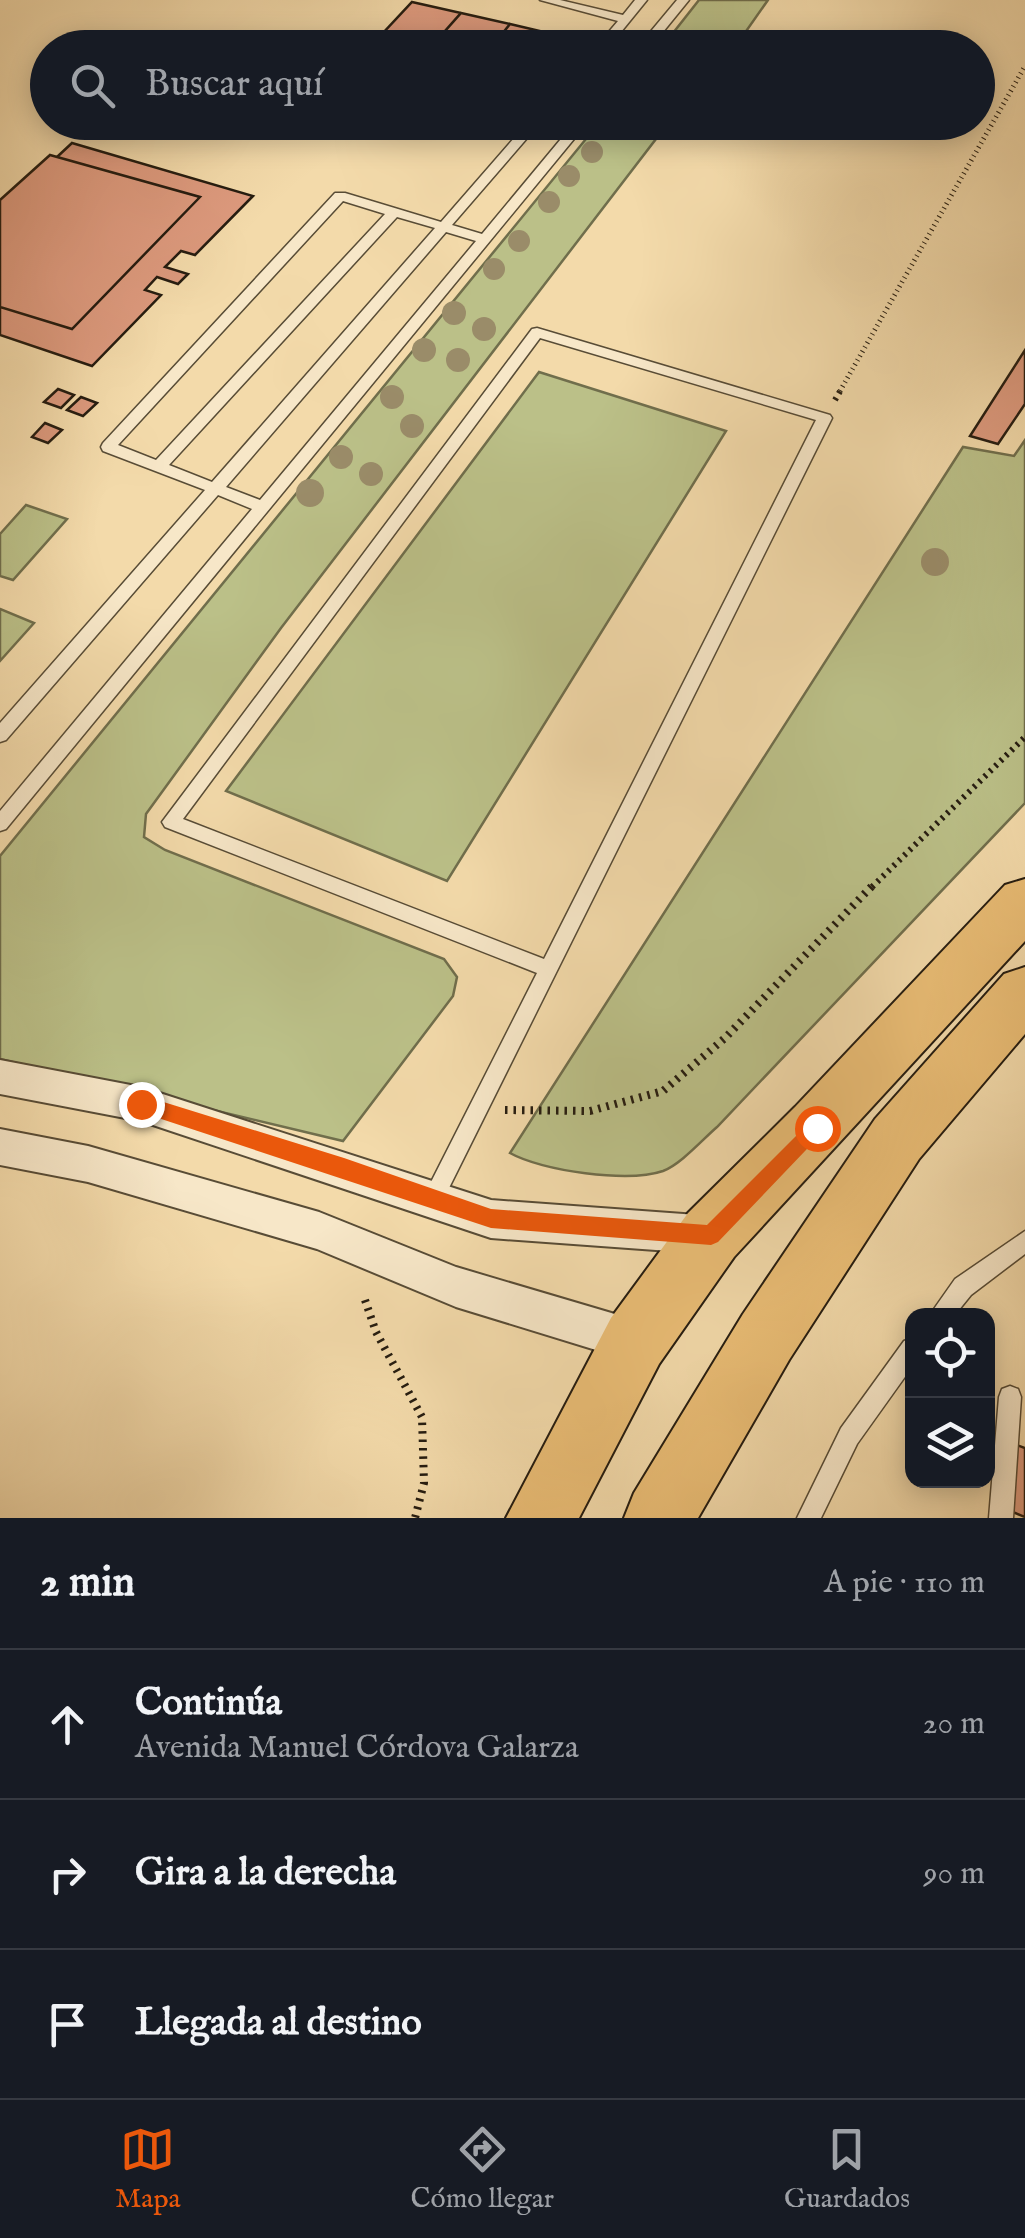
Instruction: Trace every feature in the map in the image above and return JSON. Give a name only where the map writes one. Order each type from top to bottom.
[{"type":"main road","points":[[541,1518],[635,1341],[711,1235],[817,1128],[1025,902]]},
{"type":"main road","points":[[659,1518],[766,1337],[897,1138],[1025,992]]},
{"type":"street","points":[[0,1077],[141,1104],[434,1197],[491,1219],[711,1235]]},
{"type":"street","points":[[0,1147],[88,1164],[319,1231],[456,1286],[635,1341]]},
{"type":"lane","points":[[546,0],[626,19]]},
{"type":"lane","points":[[617,30],[640,0]]},
{"type":"lane","points":[[659,30],[683,0]]},
{"type":"lane","points":[[0,734],[519,140]]},
{"type":"lane","points":[[0,824],[567,140]]},
{"type":"lane","points":[[263,507],[108,448],[340,196],[485,240]]},
{"type":"lane","points":[[159,466],[394,212]]},
{"type":"lane","points":[[434,1197],[549,969],[825,418],[537,332],[170,822],[549,969]]},
{"type":"lane","points":[[946,1308],[963,1286],[1025,1240]]},
{"type":"lane","points":[[809,1518],[849,1436],[905,1359]]},
{"type":"lane","points":[[1002,1518],[1010,1398]]},
{"type":"path","points":[[995,119],[1025,66]]},
{"type":"path","points":[[825,418],[983,140]]},
{"type":"path","points":[[479,1108],[590,1111],[663,1090],[726,1038],[835,923],[1025,736]]},
{"type":"path","points":[[365,1300],[376,1332],[422,1417],[424,1483],[415,1518]]},
{"type":"green space","points":[[699,0],[768,0],[747,30],[675,30]]},
{"type":"green space","points":[[585,140],[655,140],[281,628],[146,814],[144,837],[165,850],[444,959],[457,977],[453,996],[343,1141],[0,1059],[0,856]]},
{"type":"green space","points":[[539,372],[726,431],[447,881],[226,791]]},
{"type":"green space","points":[[1025,440],[1025,803],[717,1127],[677,1163],[648,1174],[608,1175],[542,1165],[510,1153],[963,447],[1014,456]]},
{"type":"green space","points":[[26,505],[67,519],[13,580],[0,576],[0,534]]},
{"type":"green space","points":[[0,609],[34,623],[0,661]]},
{"type":"building","points":[[412,2],[461,13],[446,30],[386,30]]},
{"type":"building","points":[[461,13],[510,24],[505,30],[446,30]]},
{"type":"building","points":[[510,24],[536,30],[505,30]]},
{"type":"building","points":[[72,143],[253,196],[195,255],[181,251],[165,267],[188,274],[178,284],[157,277],[145,290],[161,295],[92,366],[0,335],[0,307],[72,329],[200,197],[57,157]]},
{"type":"building","points":[[50,155],[200,197],[72,329],[0,307],[0,200]]},
{"type":"building","points":[[1025,350],[1025,404],[998,444],[970,436]]},
{"type":"building","points":[[58,389],[74,395],[61,408],[44,402]]},
{"type":"building","points":[[81,397],[97,403],[83,416],[67,410]]},
{"type":"building","points":[[45,423],[62,430],[48,443],[32,437]]},
{"type":"building","points":[[1014,1444],[1025,1448],[1025,1517],[1010,1511]]},
{"type":"route","points":[[141,1104],[434,1197],[491,1219],[711,1235],[817,1128]]}]
